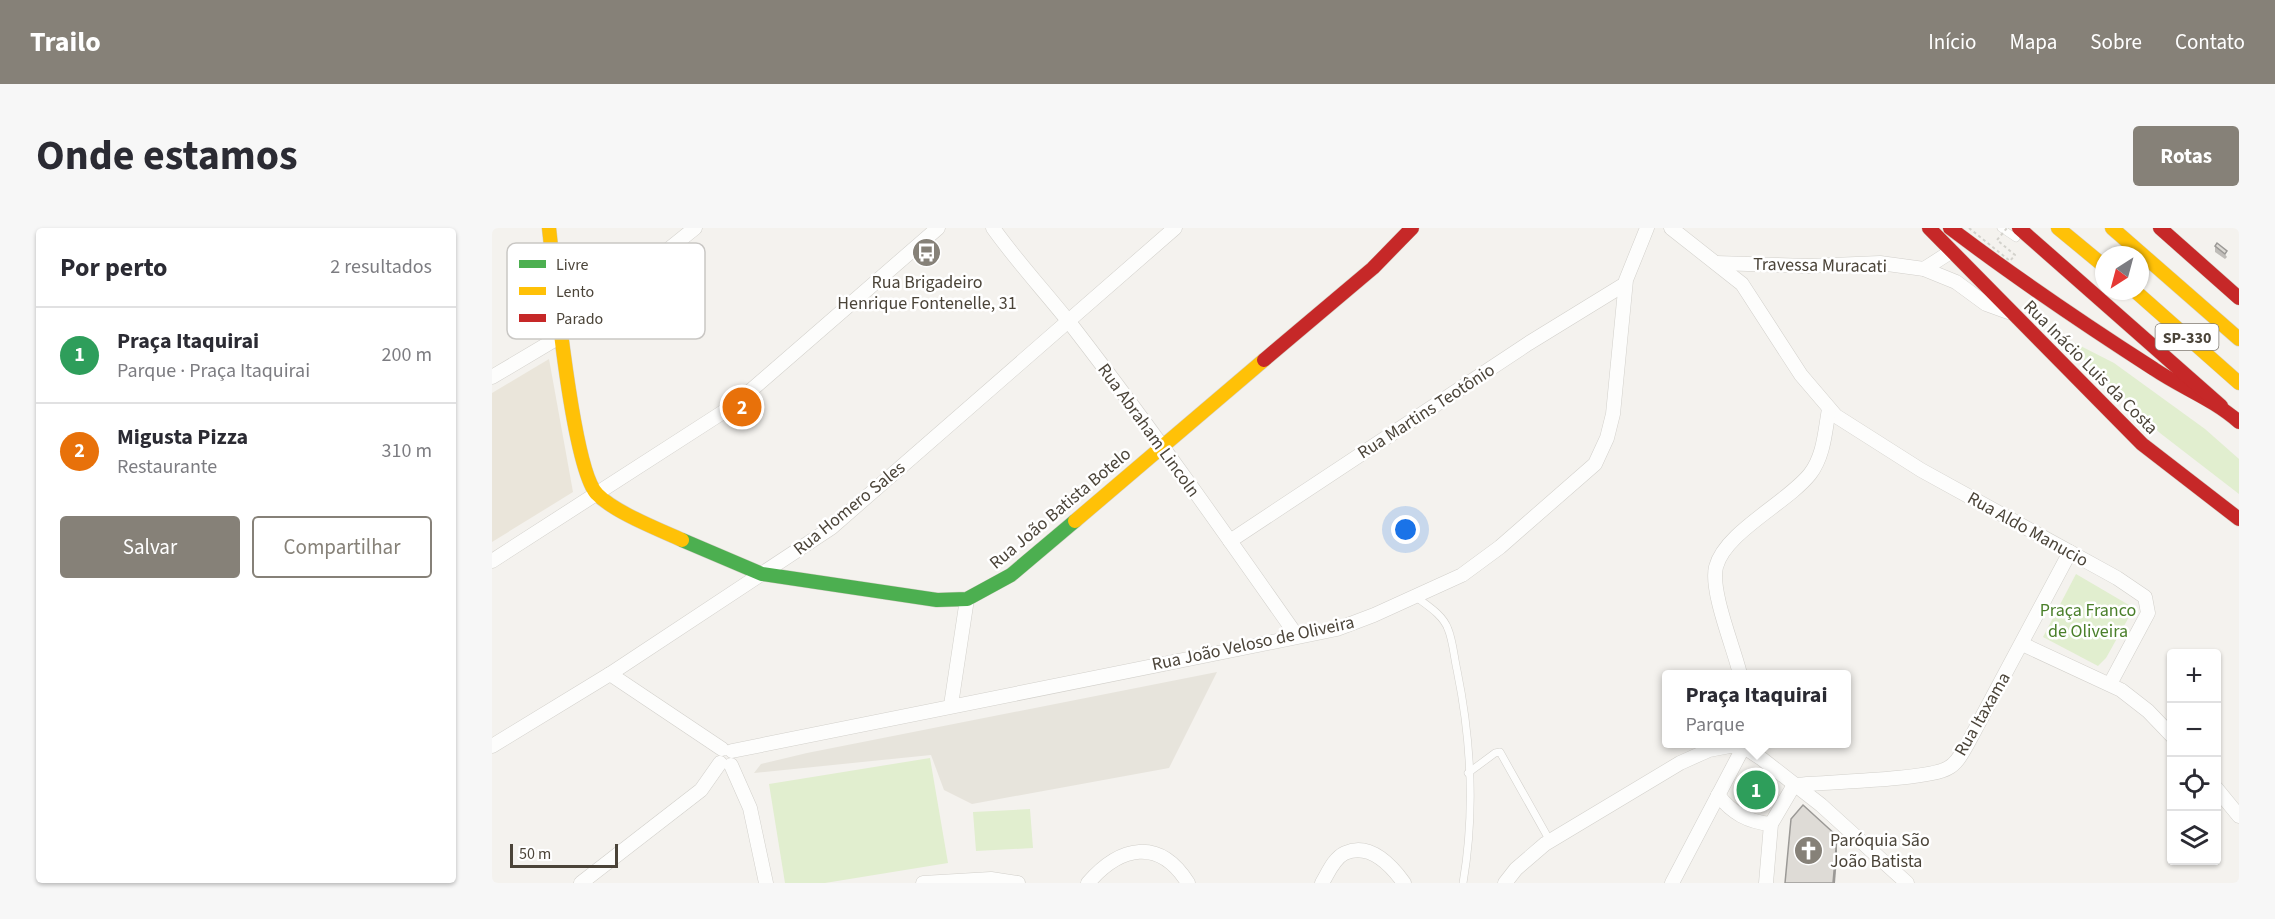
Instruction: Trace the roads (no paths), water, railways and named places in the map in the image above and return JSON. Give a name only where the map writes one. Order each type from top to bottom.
[{"type":"main road","points":[[549,228],[551,243]]},
{"type":"main road","name":"Rua João Batista Botelo","points":[[596,494],[629,515],[736,565],[762,574],[937,600],[967,599],[1011,575],[1372,268],[1412,228]]},
{"type":"main road","name":"Rua Inácio Luis da Costa","points":[[1929,228],[2010,313],[2142,444],[2239,519]]},
{"type":"main road","points":[[1950,228],[2030,288],[2167,378],[2221,406]]},
{"type":"main road","points":[[2019,228],[2239,422]]},
{"type":"main road","points":[[2058,228],[2095,259]]},
{"type":"main road","name":"SP-330","points":[[2112,228],[2239,339]]},
{"type":"main road","points":[[2160,228],[2236,293]]},
{"type":"main road","name":"SP-330","points":[[2145,300],[2239,383]]},
{"type":"main road","points":[[562,339],[581,455],[596,494]]},
{"type":"street","points":[[676,243],[695,228]]},
{"type":"street","points":[[492,561],[734,405],[938,228]]},
{"type":"street","name":"Rua Abraham Lincoln","points":[[993,228],[1162,446],[1297,636]]},
{"type":"street","name":"Rua Homero Sales","points":[[492,746],[610,674],[831,528],[1175,228]]},
{"type":"street","name":"Rua João Veloso de Oliveira","points":[[726,757],[951,705],[1337,628],[1416,597],[1462,575],[1500,547],[1595,464],[1607,438],[1613,414],[1623,330],[1625,284],[1647,228]]},
{"type":"street","name":"Rua Aldo Manucio","points":[[1671,228],[1748,291],[1801,375],[1829,409],[1852,427],[1914,466],[2139,592],[2148,604],[2148,613],[2110,684]]},
{"type":"street","points":[[1924,269],[1952,251]]},
{"type":"street","name":"Travessa Muracati","points":[[1716,263],[1808,266],[1880,263],[1924,269],[1956,282],[1986,304],[2010,313]]},
{"type":"street","name":"Rua Martins Teotônio","points":[[1230,541],[1529,343],[1625,284]]},
{"type":"street","points":[[492,377],[556,339]]},
{"type":"street","points":[[1739,670],[1716,588],[1716,568],[1722,556],[1744,531],[1810,474],[1822,448],[1829,409]]},
{"type":"street","name":"Rua Itaxama","points":[[1794,785],[1899,776],[1947,769],[1958,759],[1968,742],[2070,552]]},
{"type":"street","points":[[951,705],[967,599]]},
{"type":"street","points":[[2022,644],[2110,684],[2136,700],[2167,731]]},
{"type":"street","points":[[610,674],[726,757],[750,808],[766,883]]},
{"type":"street","points":[[1505,883],[1523,863],[1550,841],[1680,763],[1709,750],[1720,748]]},
{"type":"street","points":[[1672,883],[1743,748]]},
{"type":"street","points":[[1747,748],[1845,826],[1907,883]]},
{"type":"street","points":[[581,883],[700,790],[726,757]]},
{"type":"street","points":[[1766,883],[1771,824],[1794,785]]},
{"type":"street","points":[[2221,793],[2239,816]]},
{"type":"street","points":[[1718,795],[1730,809],[1746,819],[1771,824]]},
{"type":"street","points":[[1322,883],[1334,864],[1345,853],[1361,851],[1379,855],[1393,867],[1404,883]]},
{"type":"street","points":[[1088,883],[1101,868],[1125,853],[1147,852],[1165,858],[1179,868],[1188,883]]},
{"type":"street","points":[[923,883],[992,879],[1018,883]]},
{"type":"lane","points":[[2001,228],[2022,242],[2046,252]]},
{"type":"lane","points":[[1416,597],[1437,614],[1449,630],[1466,718],[1470,827],[1463,883]]},
{"type":"lane","points":[[1468,773],[1498,752],[1511,769],[1550,841]]},
{"type":"place","name":"Rua Brigadeiro Henrique Fontenelle, 31","points":[[927,253]]},
{"type":"place","name":"Migusta Pizza","points":[[742,407]]},
{"type":"place","name":"Praça Itaquirai","points":[[1756,790]]},
{"type":"place","name":"Paróquia São João Batista","points":[[1809,850]]},
{"type":"park label","name":"Praça Franco de Oliveira","points":[[2088,620]]}]
